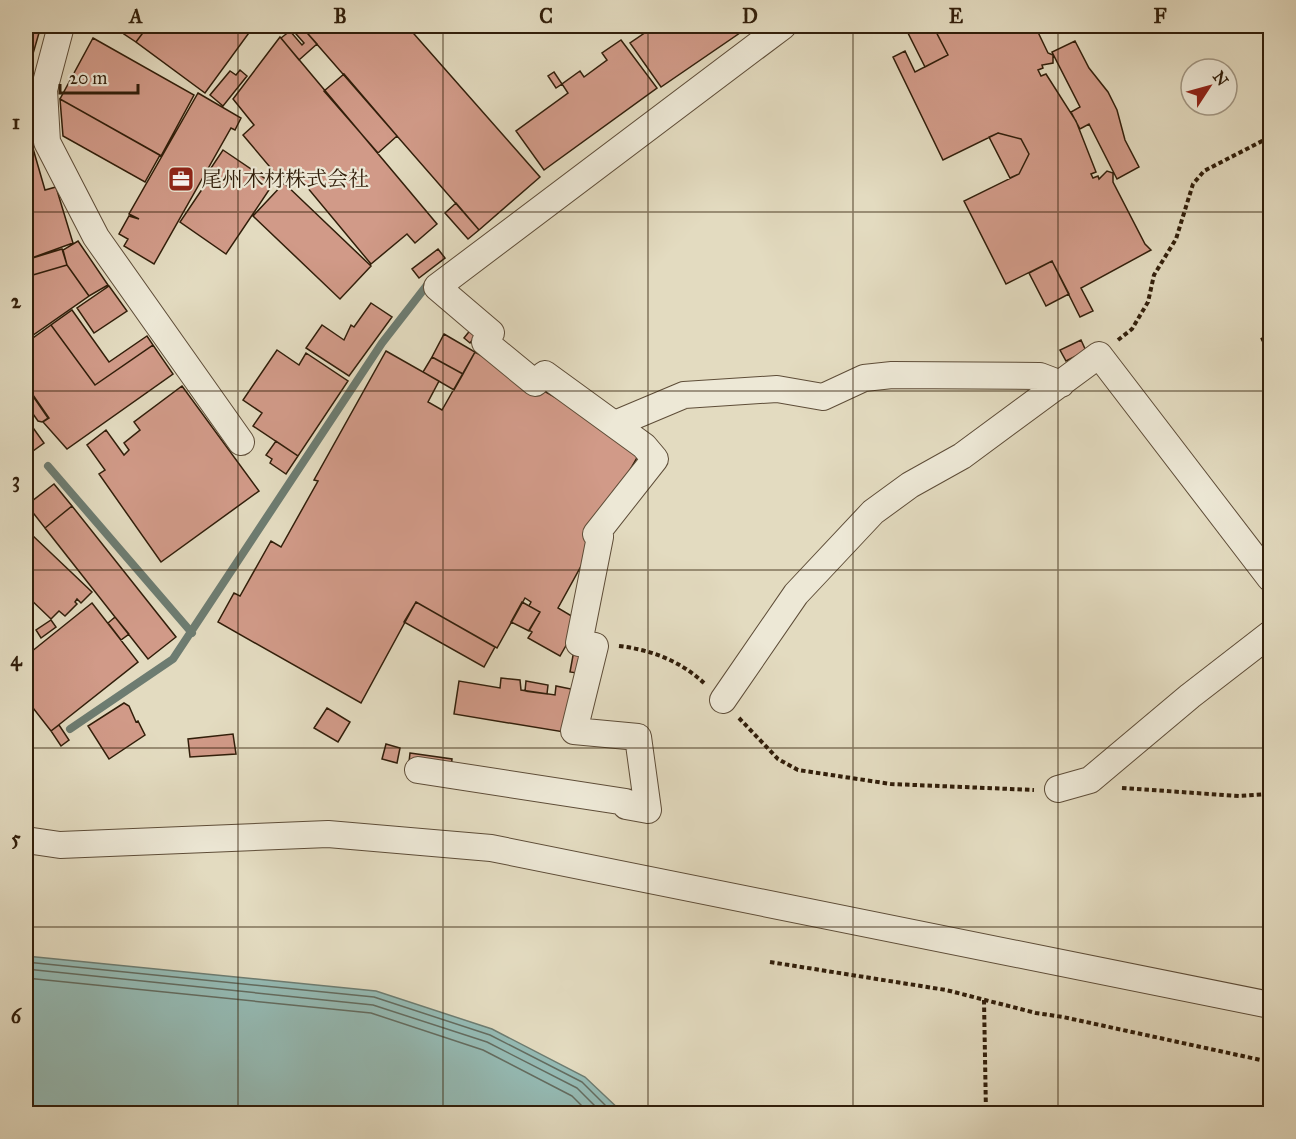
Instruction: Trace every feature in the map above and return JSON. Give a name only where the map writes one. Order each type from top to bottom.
[{"type":"street","points":[[61,26],[44,90],[47,142],[96,237],[242,442]]},
{"type":"street","points":[[418,770],[626,802],[626,806],[648,810],[638,737],[574,731],[595,646],[579,643],[600,537],[596,534],[655,459],[644,446],[545,374],[535,383],[485,342],[491,333],[436,287],[783,26]]},
{"type":"street","points":[[723,700],[796,594],[873,512],[910,485],[962,456],[1099,356],[1270,578]]},
{"type":"street","points":[[615,424],[684,395],[777,389],[823,397],[864,378],[892,375],[1040,376],[1061,384]]},
{"type":"street","points":[[1058,789],[1090,780],[1190,696],[1270,633]]},
{"type":"street","points":[[26,840],[60,845],[328,834],[491,848],[1270,1005]]},
{"type":"path","points":[[1099,356],[1132,329],[1148,302],[1154,275],[1176,239],[1193,184],[1204,171],[1270,137]]},
{"type":"path","points":[[1261,340],[1270,336]]},
{"type":"path","points":[[595,646],[635,648],[664,656],[690,670],[723,700],[778,759],[798,770],[891,784],[1017,790],[1058,789]]},
{"type":"path","points":[[1090,780],[1110,789],[1139,788],[1239,795],[1270,794]]},
{"type":"path","points":[[770,962],[946,990],[1270,1062]]},
{"type":"path","points":[[984,1000],[986,1113]]},
{"type":"path","points":[[1256,1113],[1270,1101]]},
{"type":"water","points":[[26,956],[376,991],[492,1029],[585,1077],[623,1113],[26,1113]]},
{"type":"building","points":[[26,26],[41,26],[28,71],[26,71]]},
{"type":"building","points":[[130,26],[148,26],[136,42],[124,34]]},
{"type":"building","points":[[148,26],[254,26],[205,93],[136,42]]},
{"type":"building","points":[[289,26],[301,26],[317,44],[299,60],[281,38],[290,31],[302,45],[304,43]]},
{"type":"building","points":[[301,26],[407,26],[540,177],[479,230]]},
{"type":"building","points":[[655,26],[750,26],[661,87],[630,43]]},
{"type":"building","points":[[918,26],[933,26],[948,55],[925,67],[907,31]]},
{"type":"building","points":[[933,26],[1035,26],[1048,53],[1053,55],[1053,63],[1042,65],[1043,68],[1038,70],[1041,76],[1046,74],[1076,121],[1096,172],[1091,174],[1093,178],[1098,176],[1099,179],[1107,171],[1113,173],[1113,182],[1145,244],[1151,250],[1081,288],[1093,311],[1080,317],[1052,261],[1006,284],[964,201],[1019,174],[1029,154],[1021,139],[998,133],[943,160],[893,57],[905,51],[915,72],[948,55]]},
{"type":"building","points":[[280,37],[437,224],[415,243],[407,234],[371,264],[292,169],[280,179],[243,135],[254,125],[233,99]]},
{"type":"building","points":[[93,38],[194,95],[161,156],[60,99]]},
{"type":"building","points":[[621,40],[657,88],[544,170],[516,131],[568,93],[562,84],[580,71],[584,77],[607,60],[602,53]]},
{"type":"building","points":[[1075,41],[1089,68],[1108,92],[1117,110],[1125,140],[1139,167],[1117,179],[1089,124],[1080,129],[1071,112],[1080,107],[1052,52]]},
{"type":"building","points":[[240,70],[247,76],[223,106],[210,95],[230,71],[236,75]]},
{"type":"building","points":[[554,72],[562,84],[556,88],[548,76]]},
{"type":"building","points":[[344,74],[397,136],[378,153],[324,91]]},
{"type":"building","points":[[198,93],[241,118],[235,130],[231,128],[154,264],[124,246],[128,239],[119,234],[129,216],[139,219],[129,214]]},
{"type":"building","points":[[60,99],[160,155],[145,182],[63,136]]},
{"type":"building","points":[[998,133],[1021,139],[1029,154],[1019,174],[1010,178],[989,137]]},
{"type":"building","points":[[32,145],[45,190],[56,187],[73,243],[26,260],[26,147]]},
{"type":"building","points":[[223,150],[273,184],[226,254],[180,222],[213,173],[209,171]]},
{"type":"building","points":[[284,183],[371,266],[340,299],[253,216]]},
{"type":"building","points":[[456,203],[479,230],[468,239],[445,213]]},
{"type":"building","points":[[78,241],[108,285],[89,296],[67,265],[63,250]]},
{"type":"building","points":[[62,249],[67,265],[26,277],[26,260]]},
{"type":"building","points":[[438,249],[445,258],[419,278],[412,269]]},
{"type":"building","points":[[1052,261],[1069,294],[1046,306],[1029,273]]},
{"type":"building","points":[[67,265],[89,296],[26,340],[26,277]]},
{"type":"building","points":[[109,286],[127,311],[94,333],[77,308]]},
{"type":"building","points":[[371,303],[392,317],[349,376],[306,348],[322,325],[344,340],[351,325],[354,327]]},
{"type":"building","points":[[72,310],[109,362],[147,336],[153,345],[95,385],[51,325]]},
{"type":"building","points":[[51,325],[95,385],[153,345],[173,374],[67,449],[43,422],[49,418],[26,385],[26,343]]},
{"type":"building","points":[[472,328],[478,333],[470,343],[464,338]]},
{"type":"building","points":[[444,334],[475,352],[463,374],[432,357]]},
{"type":"building","points":[[1081,340],[1086,351],[1066,361],[1060,350]]},
{"type":"building","points":[[277,350],[299,365],[306,353],[348,381],[298,456],[253,426],[262,413],[243,400]]},
{"type":"building","points":[[386,351],[439,381],[428,402],[442,410],[475,352],[643,447],[593,535],[597,537],[558,608],[580,621],[560,656],[528,638],[532,632],[529,630],[540,612],[529,606],[531,602],[525,598],[497,648],[416,602],[361,703],[218,622],[234,593],[240,596],[271,541],[281,547],[318,481],[314,480]]},
{"type":"building","points":[[432,357],[463,374],[454,390],[423,372]]},
{"type":"building","points":[[26,386],[48,418],[42,422],[38,421],[26,404]]},
{"type":"building","points":[[182,386],[259,491],[161,562],[99,474],[105,470],[87,445],[106,430],[124,455],[129,450],[124,443],[140,430],[134,422]]},
{"type":"building","points":[[31,425],[44,443],[33,451],[26,440],[26,429]]},
{"type":"building","points":[[276,441],[298,456],[286,474],[270,463],[272,459],[266,455]]},
{"type":"building","points":[[54,484],[72,506],[45,528],[27,505]]},
{"type":"building","points":[[72,506],[176,637],[148,659],[45,528]]},
{"type":"building","points":[[31,534],[92,592],[81,603],[77,599],[75,602],[77,604],[65,616],[59,611],[51,619],[26,595],[26,539]]},
{"type":"building","points":[[416,602],[495,647],[484,667],[404,622]]},
{"type":"building","points":[[522,602],[540,612],[529,631],[511,622]]},
{"type":"building","points":[[92,603],[138,662],[51,731],[26,699],[26,656]]},
{"type":"building","points":[[115,617],[129,634],[121,640],[108,623]]},
{"type":"building","points":[[51,620],[56,627],[41,638],[36,630]]},
{"type":"building","points":[[574,650],[587,652],[583,674],[570,672]]},
{"type":"building","points":[[501,678],[520,680],[521,690],[555,695],[556,686],[576,690],[570,733],[454,714],[459,681],[500,688]]},
{"type":"building","points":[[526,681],[548,685],[547,694],[525,691]]},
{"type":"building","points":[[124,703],[129,706],[145,735],[109,759],[88,726]]},
{"type":"building","points":[[327,708],[350,722],[338,742],[314,728]]},
{"type":"building","points":[[59,725],[69,740],[61,746],[51,731]]},
{"type":"building","points":[[233,734],[236,754],[190,757],[188,739]]},
{"type":"building","points":[[386,744],[400,748],[397,763],[382,759]]},
{"type":"building","points":[[410,753],[452,759],[451,768],[409,762]]},
{"type":"waterway","points":[[70,729],[173,659],[382,343],[431,280]]},
{"type":"waterway","points":[[48,466],[192,633]]},
{"type":"place","name":"尾州木材株式会社","points":[[181,179]]}]
